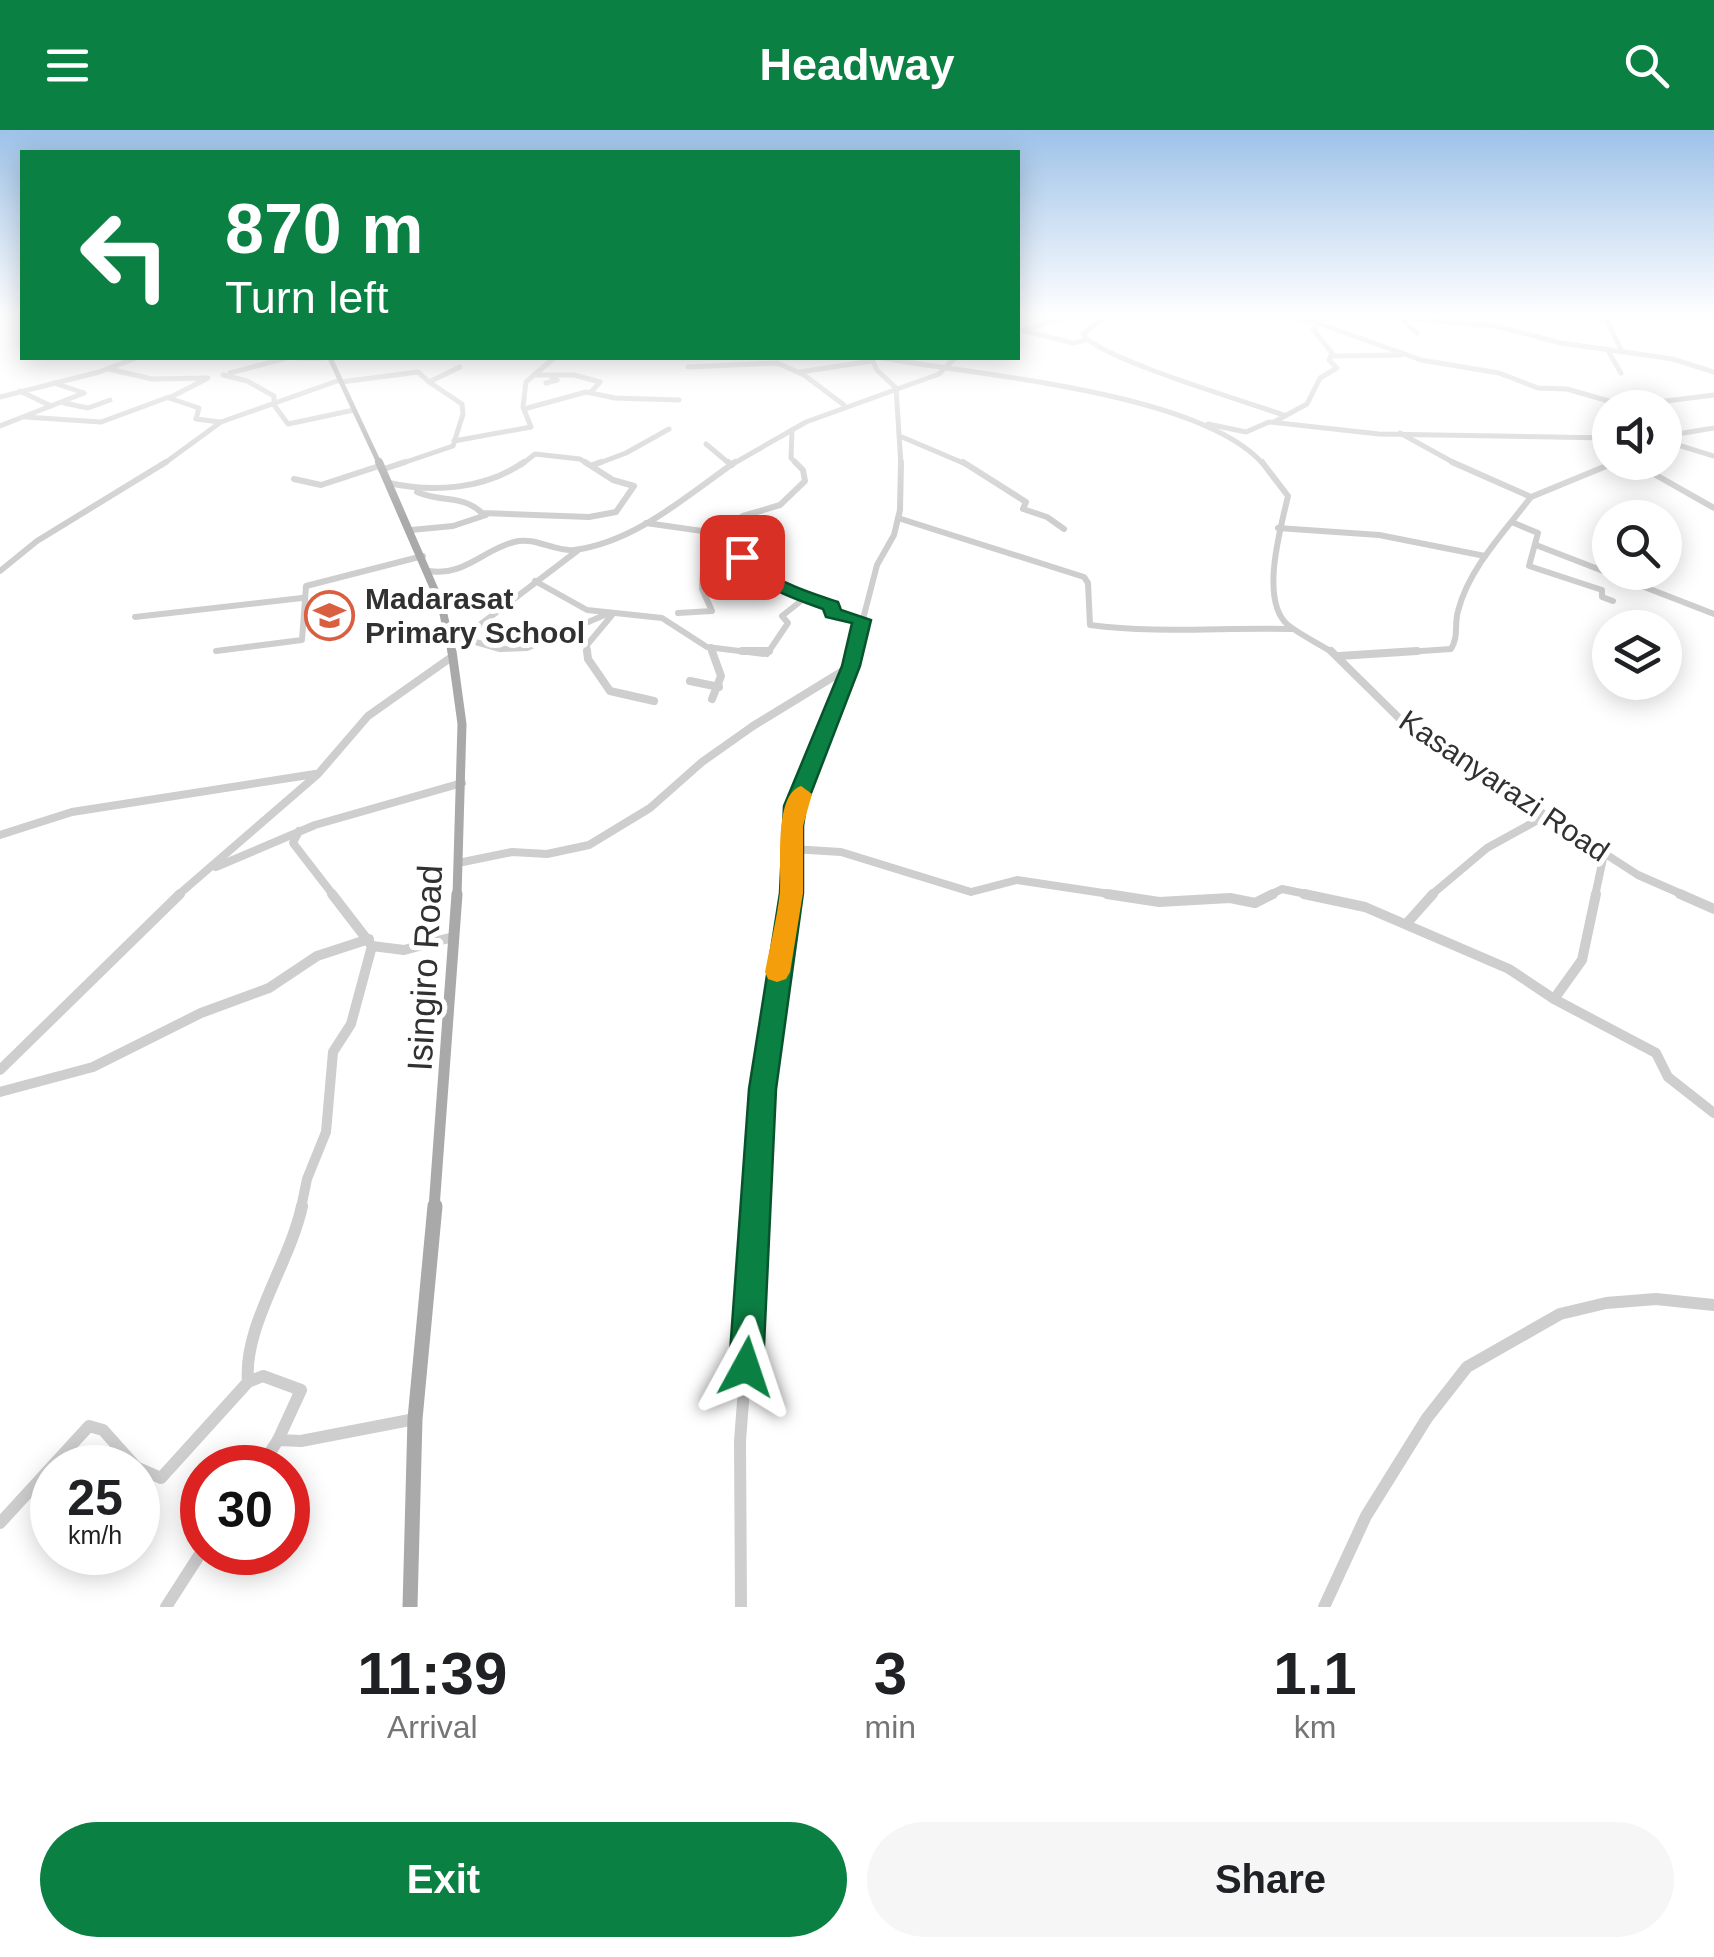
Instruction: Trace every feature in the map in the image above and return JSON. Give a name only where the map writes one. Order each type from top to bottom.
[{"type":"main road","name":"Isingiro Road","points":[[343,385],[429,572],[453,651],[462,724],[448,1062],[414,1419],[410,1607]]},
{"type":"street","points":[[0,397],[45,385]]},
{"type":"street","points":[[0,426],[84,393],[59,385]]},
{"type":"street","points":[[26,417],[101,422],[170,398],[195,385]]},
{"type":"street","points":[[255,385],[274,396],[284,422],[292,424],[354,410]]},
{"type":"street","points":[[0,571],[37,541],[174,457],[221,422],[330,385]]},
{"type":"street","points":[[294,479],[321,486],[446,450],[454,441],[463,414],[462,404],[433,385]]},
{"type":"street","points":[[454,441],[528,428],[531,419],[524,409],[526,385]]},
{"type":"street","points":[[591,392],[597,385]]},
{"type":"street","points":[[815,385],[844,406]]},
{"type":"street","points":[[741,1607],[740,1440],[758,1215],[762,1089],[791,893],[795,806],[851,666],[877,565],[894,535],[898,518],[902,437],[894,385]]},
{"type":"street","points":[[0,1070],[107,961],[318,774],[368,716],[453,651],[555,562],[643,522],[812,418],[904,385]]},
{"type":"street","points":[[1043,385],[1112,397],[1246,432],[1274,422],[1310,400],[1317,385]]},
{"type":"street","points":[[1201,385],[1284,414]]},
{"type":"street","points":[[1530,385],[1592,397]]},
{"type":"street","points":[[20,391],[51,406]]},
{"type":"street","points":[[524,409],[591,392],[614,398],[678,400]]},
{"type":"street","points":[[1682,399],[1714,395]]},
{"type":"street","points":[[170,398],[199,408],[196,419],[221,422]]},
{"type":"street","points":[[61,402],[88,408],[110,400]]},
{"type":"street","points":[[0,418],[14,421]]},
{"type":"street","points":[[1196,420],[1228,439],[1280,480],[1288,496],[1278,528],[1275,596],[1279,616],[1295,629]]},
{"type":"street","points":[[1274,422],[1338,432],[1592,438]]},
{"type":"street","points":[[1682,435],[1714,428]]},
{"type":"street","points":[[593,465],[628,452],[669,429]]},
{"type":"street","points":[[643,522],[712,534],[744,516],[780,505],[804,484],[803,470],[791,458],[792,430]]},
{"type":"street","points":[[1400,433],[1436,455],[1530,497]]},
{"type":"street","points":[[902,437],[919,439],[1004,484],[1026,502],[1024,509],[1047,517],[1064,529]]},
{"type":"street","points":[[706,444],[732,464]]},
{"type":"street","points":[[1682,445],[1714,456]]},
{"type":"street","points":[[389,484],[433,499],[468,500],[480,513],[589,517],[612,514],[624,506],[634,486],[613,480],[577,458],[564,460],[535,454],[518,468],[461,487],[417,492]]},
{"type":"street","points":[[1339,656],[1451,649],[1457,639],[1458,611],[1485,556],[1514,523],[1530,497],[1592,472]]},
{"type":"street","points":[[1664,480],[1714,508]]},
{"type":"street","points":[[411,530],[453,526],[488,514]]},
{"type":"street","points":[[898,518],[1084,577],[1088,583],[1090,625],[1145,632],[1214,626],[1295,629]]},
{"type":"street","points":[[1514,523],[1536,531],[1529,566],[1595,588],[1613,601]]},
{"type":"street","points":[[1278,528],[1379,535],[1485,556]]},
{"type":"street","points":[[723,530],[770,550],[746,555],[742,561],[806,597],[832,606],[832,614],[862,620]]},
{"type":"street","points":[[678,613],[712,611],[702,582],[703,570],[718,564],[706,549],[716,538],[712,534]]},
{"type":"street","points":[[429,572],[454,571],[523,540],[580,550]]},
{"type":"street","points":[[1536,545],[1714,614]]},
{"type":"street","points":[[216,651],[302,640],[302,598],[311,582],[423,556]]},
{"type":"street","points":[[535,581],[567,602],[609,614],[662,618],[693,641],[768,654],[788,623],[782,616],[806,597]]},
{"type":"street","points":[[134,617],[302,598]]},
{"type":"street","points":[[465,639],[500,649],[527,648],[609,614]]},
{"type":"street","points":[[609,614],[587,645],[588,659],[610,691],[654,701]]},
{"type":"street","name":"Kasanyarazi Road","points":[[1295,629],[1339,656],[1399,718],[1545,816],[1638,875],[1714,910]]},
{"type":"street","points":[[711,647],[721,676],[712,700]]},
{"type":"street","points":[[458,863],[512,852],[547,854],[589,845],[650,808],[702,762],[753,726],[851,666]]},
{"type":"street","points":[[690,681],[718,687]]},
{"type":"street","points":[[0,835],[72,812],[318,774]]},
{"type":"street","points":[[200,875],[299,831],[462,784]]},
{"type":"street","points":[[1408,922],[1432,891],[1492,841],[1545,816]]},
{"type":"street","points":[[299,831],[293,843],[370,942]]},
{"type":"street","points":[[792,849],[841,852],[971,892],[1017,880],[1159,902],[1230,898],[1256,903],[1282,890],[1365,907],[1408,922],[1509,969],[1554,999],[1656,1053],[1668,1078],[1714,1113]]},
{"type":"street","points":[[1554,999],[1582,960],[1604,854]]},
{"type":"street","points":[[0,1092],[92,1066],[201,1013],[269,988],[317,956],[370,942],[404,950],[453,937]]},
{"type":"street","points":[[248,1382],[246,1358],[297,1229],[308,1179],[326,1132],[334,1052],[350,1024],[370,942]]},
{"type":"street","points":[[1324,1607],[1366,1516],[1427,1418],[1467,1367],[1560,1314],[1606,1303],[1656,1299],[1714,1305]]},
{"type":"street","points":[[160,1478],[248,1382],[263,1376],[302,1390],[275,1445]]},
{"type":"street","points":[[278,1440],[302,1441],[414,1419]]},
{"type":"street","points":[[72,1445],[90,1426],[103,1430],[116,1445]]},
{"type":"street","points":[[0,1523],[30,1491]]},
{"type":"street","points":[[166,1607],[187,1575]]},
{"type":"slow traffic","points":[[777,972],[791,893],[792,826],[801,794]]},
{"type":"place","name":"Madarasat Primary School","points":[[330,616]]},
{"type":"route","points":[[742,557],[742,561],[790,591],[832,606],[832,614],[862,620],[851,666],[795,806],[791,893],[762,1089],[758,1215],[746,1367]]}]
